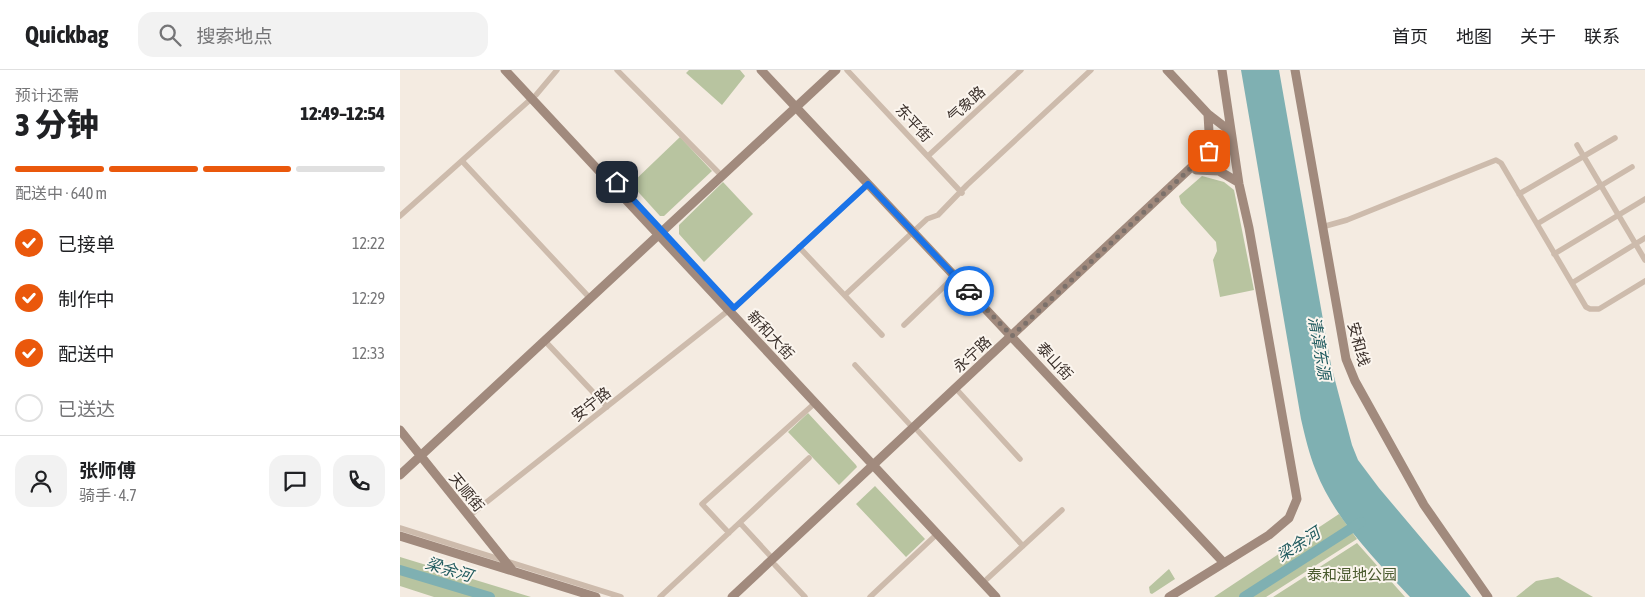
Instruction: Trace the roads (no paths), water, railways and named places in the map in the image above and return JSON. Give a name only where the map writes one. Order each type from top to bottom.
[{"type":"main road","name":"新和大街","points":[[505,70],[534,97],[877,465],[1004,597]]},
{"type":"main road","name":"新和大街","points":[[513,70],[534,97]]},
{"type":"main road","name":"泰山街","points":[[760,70],[956,276],[1224,563]]},
{"type":"main road","points":[[400,475],[587,295],[794,106],[830,70]]},
{"type":"main road","points":[[400,469],[420,454],[544,340],[719,173],[836,70]]},
{"type":"main road","points":[[1167,70],[1208,114],[1231,134]]},
{"type":"main road","points":[[1169,597],[1286,522],[1293,511],[1298,496],[1249,228],[1238,182],[1226,108],[1221,95],[1216,70]]},
{"type":"main road","points":[[1222,70],[1227,96],[1226,108]]},
{"type":"main road","name":"安和线","points":[[1295,70],[1342,345],[1350,370],[1424,505],[1487,595]]},
{"type":"main road","points":[[1208,114],[1210,150]]},
{"type":"main road","name":"永宁路","points":[[915,429],[959,392],[1210,150],[1231,134]]},
{"type":"main road","name":"永宁路","points":[[740,597],[774,562],[915,429],[1196,170],[1231,134]]},
{"type":"main road","points":[[1196,170],[1219,171],[1238,182]]},
{"type":"main road","name":"新和大街","points":[[731,309],[815,403],[877,465],[937,534],[996,597]]},
{"type":"main road","name":"天顺街","points":[[400,430],[513,572]]},
{"type":"main road","points":[[400,536],[596,597]]},
{"type":"main road","name":"永宁路","points":[[732,597],[774,562]]},
{"type":"street","points":[[400,216],[534,97],[557,70]]},
{"type":"street","points":[[617,70],[719,173]]},
{"type":"street","name":"东平街","points":[[847,70],[962,193]]},
{"type":"street","name":"气象路","points":[[928,156],[1021,70]]},
{"type":"street","points":[[844,295],[927,219],[938,215],[962,193],[967,185],[1091,70]]},
{"type":"street","points":[[1519,194],[1615,138]]},
{"type":"street","points":[[1577,144],[1645,260]]},
{"type":"street","points":[[1322,227],[1347,220],[1493,160],[1501,163],[1586,307],[1594,310],[1645,280]]},
{"type":"street","points":[[462,161],[587,295]]},
{"type":"street","points":[[1537,224],[1632,168]]},
{"type":"street","name":"安宁路","points":[[470,516],[731,309],[868,184]]},
{"type":"street","points":[[1554,254],[1645,199]]},
{"type":"street","points":[[1572,283],[1645,238]]},
{"type":"street","points":[[799,247],[882,335]]},
{"type":"street","points":[[904,325],[956,276]]},
{"type":"street","points":[[544,340],[607,407]]},
{"type":"street","points":[[855,366],[1023,546]]},
{"type":"street","points":[[959,392],[1020,459]]},
{"type":"street","points":[[728,533],[702,504],[815,403]]},
{"type":"street","points":[[660,597],[809,458]]},
{"type":"street","points":[[987,579],[1062,510]]},
{"type":"street","points":[[740,523],[805,597]]},
{"type":"street","points":[[400,528],[620,597]]},
{"type":"street","points":[[870,597],[937,534]]},
{"type":"water","name":"清漳东源","points":[[1241,70],[1279,70],[1331,365],[1352,445],[1358,460],[1379,488],[1471,597],[1410,597],[1345,522],[1324,489],[1316,471],[1301,419]]},
{"type":"waterway","name":"梁余河","points":[[1244,597],[1361,522]]},
{"type":"waterway","name":"梁余河","points":[[400,570],[490,597]]},
{"type":"park label","name":"泰和湿地公园","points":[[1352,574]]}]
